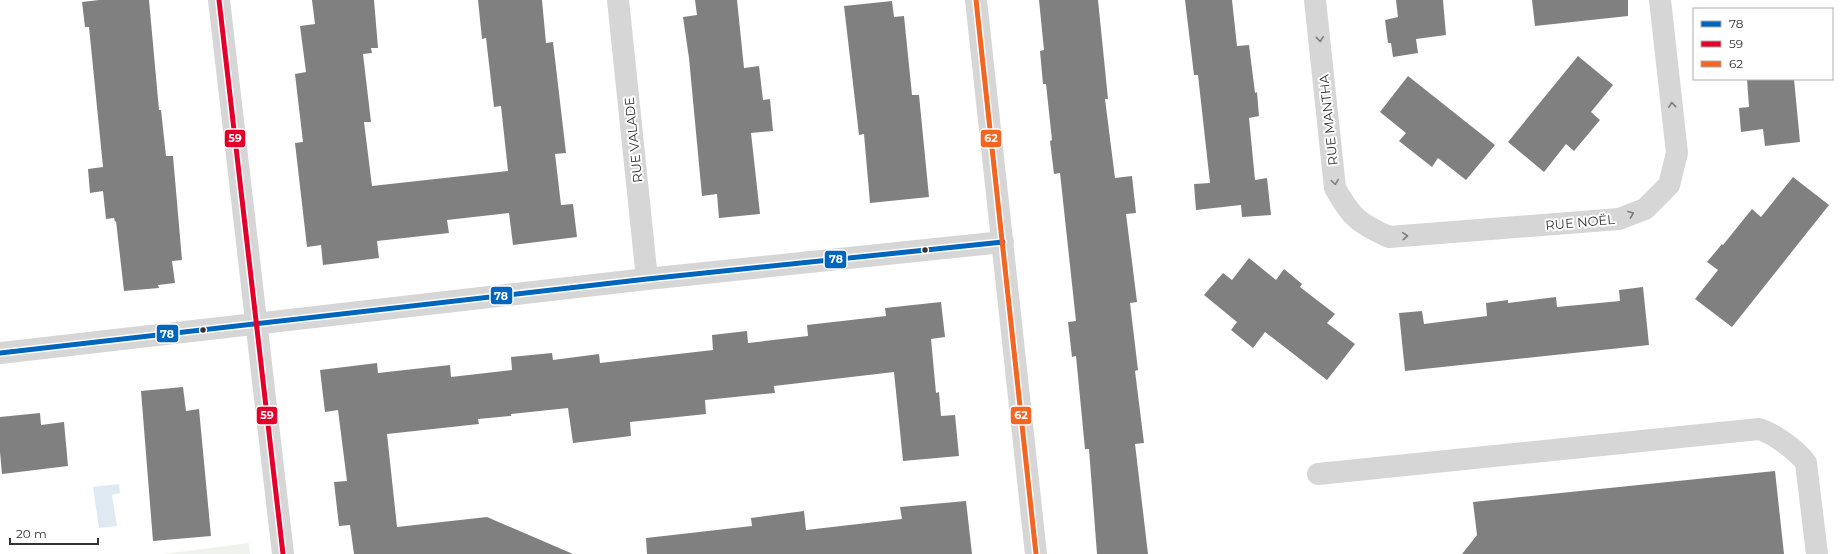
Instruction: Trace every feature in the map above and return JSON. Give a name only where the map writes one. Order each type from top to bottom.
[{"type":"street","points":[[219,0],[284,554]]},
{"type":"street","name":"RUE VALADE","points":[[618,0],[647,279]]},
{"type":"street","points":[[976,0],[1004,242],[1036,554]]},
{"type":"street","name":"RUE MANTHA","points":[[1315,0],[1336,188],[1348,211],[1368,228]]},
{"type":"street","name":"RUE NOËL","points":[[1368,228],[1389,237],[1619,219],[1645,209],[1669,186],[1677,153],[1660,0]]},
{"type":"street","points":[[0,354],[647,279],[1004,242]]},
{"type":"street","points":[[1318,474],[1758,430],[1770,434],[1802,458],[1806,463],[1817,554]]},
{"type":"shaded area","points":[[119,484],[120,493],[112,495],[117,526],[99,528],[93,487]]},
{"type":"shaded area","points":[[249,543],[250,554],[163,554]]},
{"type":"building","points":[[99,0],[149,0],[159,110],[161,110],[166,156],[173,156],[182,260],[172,261],[175,283],[158,285],[159,288],[124,291],[116,221],[115,222],[114,218],[106,219],[103,191],[90,193],[88,169],[103,167],[89,27],[85,27],[82,2]]},
{"type":"building","points":[[312,0],[374,0],[378,48],[371,48],[372,53],[363,54],[371,122],[364,122],[372,186],[508,171],[501,106],[494,107],[486,38],[482,39],[478,0],[542,0],[546,43],[553,42],[566,153],[555,154],[561,205],[573,204],[577,237],[513,245],[509,213],[447,220],[449,233],[377,241],[379,258],[323,265],[321,245],[307,247],[295,143],[303,142],[295,74],[306,72],[300,26],[315,24]]},
{"type":"building","points":[[695,0],[737,0],[744,68],[759,66],[763,100],[770,99],[773,131],[751,133],[760,214],[719,218],[717,194],[702,196],[689,58],[683,17],[697,15]]},
{"type":"building","points":[[1039,0],[1098,0],[1108,99],[1105,99],[1115,178],[1132,176],[1136,213],[1126,214],[1137,302],[1130,303],[1138,370],[1135,371],[1144,443],[1135,444],[1148,554],[1097,554],[1089,449],[1085,449],[1076,356],[1072,357],[1068,322],[1076,321],[1060,173],[1054,174],[1046,84],[1043,84],[1040,51],[1044,50]]},
{"type":"building","points":[[1185,0],[1232,0],[1237,46],[1249,45],[1255,93],[1257,92],[1259,116],[1249,118],[1255,180],[1267,178],[1271,215],[1242,217],[1241,205],[1196,210],[1194,184],[1210,183],[1198,75],[1194,75]]},
{"type":"building","points":[[1396,0],[1443,0],[1446,35],[1416,39],[1418,53],[1393,57],[1391,43],[1388,43],[1385,20],[1398,17]]},
{"type":"building","points":[[1532,0],[1628,0],[1628,16],[1535,26]]},
{"type":"building","points":[[892,1],[894,17],[904,16],[912,95],[919,95],[929,197],[870,203],[864,134],[859,135],[844,6]]},
{"type":"building","points":[[1578,56],[1613,85],[1591,112],[1600,120],[1574,151],[1566,144],[1544,172],[1508,142]]},
{"type":"building","points":[[1408,76],[1495,145],[1466,180],[1438,158],[1432,167],[1399,141],[1406,133],[1380,112]]},
{"type":"building","points":[[1747,80],[1794,80],[1800,142],[1765,146],[1763,129],[1741,132],[1739,108],[1749,107]]},
{"type":"building","points":[[1793,177],[1829,205],[1732,327],[1695,299],[1718,270],[1707,262],[1752,209],[1761,217]]},
{"type":"building","points":[[1249,258],[1276,280],[1284,269],[1302,284],[1300,287],[1335,314],[1327,323],[1355,344],[1327,380],[1265,332],[1253,348],[1231,330],[1237,322],[1204,295],[1223,273],[1232,280]]},
{"type":"building","points":[[1643,287],[1649,345],[1405,371],[1399,313],[1422,311],[1424,324],[1487,316],[1486,303],[1508,300],[1508,303],[1556,297],[1557,307],[1620,301],[1619,290]]},
{"type":"building","points":[[941,302],[945,337],[931,339],[936,393],[939,392],[941,416],[955,415],[959,456],[903,461],[894,372],[774,386],[775,393],[705,400],[706,414],[630,422],[631,436],[573,443],[568,408],[511,414],[511,416],[478,419],[479,424],[387,434],[397,527],[487,517],[573,554],[354,554],[350,525],[339,526],[334,482],[347,481],[338,410],[325,412],[320,370],[377,363],[378,373],[450,365],[451,377],[512,370],[511,357],[552,353],[553,360],[599,354],[600,363],[713,350],[712,335],[747,331],[748,343],[808,336],[807,325],[886,316],[885,308]]},
{"type":"building","points":[[183,387],[186,411],[199,409],[211,536],[153,541],[141,391]]},
{"type":"building","points":[[40,413],[41,425],[64,422],[68,466],[2,474],[0,452],[0,417]]},
{"type":"building","points":[[1775,471],[1784,554],[1462,554],[1477,535],[1473,502]]},
{"type":"building","points":[[966,501],[972,554],[647,554],[646,538],[752,526],[751,518],[804,511],[806,530],[902,519],[900,507]]},
{"type":"transit line","name":"59","points":[[219,0],[283,554]]},
{"type":"transit line","name":"62","points":[[976,0],[1036,554]]},
{"type":"transit line","name":"78","points":[[0,353],[647,279],[1003,242]]}]
